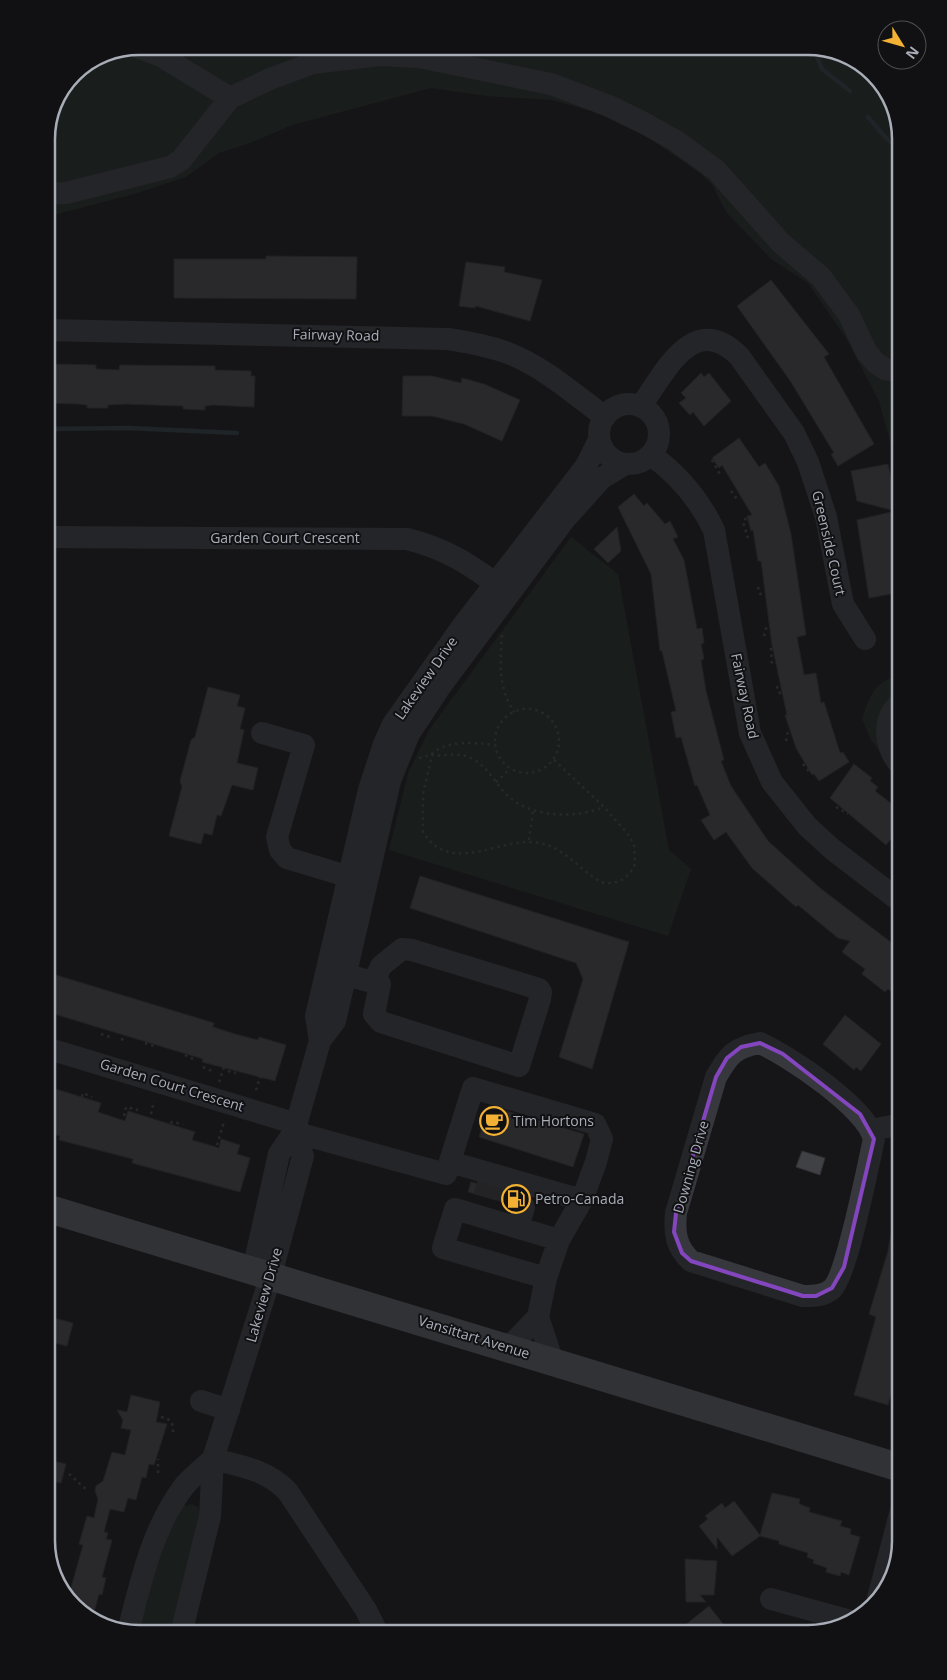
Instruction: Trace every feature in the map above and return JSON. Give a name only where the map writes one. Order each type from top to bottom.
[{"type":"main road","name":"Vansittart Avenue","points":[[55,1211],[892,1465]]},
{"type":"street","points":[[158,55],[230,98]]},
{"type":"street","points":[[55,194],[66,193],[170,167],[181,160],[230,98],[270,79],[313,63],[380,55],[419,57],[522,77],[582,95],[644,123],[676,141],[716,170],[781,243],[821,277],[849,315],[863,346],[876,363],[885,369],[892,370]]},
{"type":"street","name":"Fairway Road","points":[[55,330],[421,337],[456,340],[503,351],[523,360],[547,375],[604,417]]},
{"type":"street","name":"Greenside Court","points":[[641,406],[683,349],[694,342],[717,340],[728,345],[739,356],[794,433],[808,462],[826,517],[843,604],[865,639]]},
{"type":"street","points":[[625,404],[641,406],[651,414],[659,430],[659,439],[651,455],[643,461],[625,464],[609,457],[599,440],[599,430],[604,417],[615,407],[625,404]]},
{"type":"street","name":"Lakeview Drive","points":[[502,588],[586,466],[599,440]]},
{"type":"street","name":"Fairway Road","points":[[651,455],[670,469],[691,492],[714,530],[750,733],[773,784],[807,826],[832,849],[892,895]]},
{"type":"street","name":"Lakeview Drive","points":[[183,1625],[210,1516],[213,1459],[229,1410],[262,1273],[303,1156],[295,1128],[320,1041],[316,1016],[336,972],[357,879],[373,774],[393,724],[404,706],[502,588],[579,502],[609,472],[625,464]]},
{"type":"street","name":"Garden Court Crescent","points":[[55,537],[407,539],[433,545],[453,554],[502,588]]},
{"type":"street","points":[[892,713],[887,733],[892,754]]},
{"type":"street","points":[[262,733],[304,745],[277,837],[280,850],[292,860],[357,879]]},
{"type":"street","points":[[336,972],[380,984],[374,1014],[380,1022],[519,1066],[540,999],[541,992],[538,989],[412,950],[402,949],[381,966],[374,982]]},
{"type":"street","name":"Downing Drive","points":[[760,1043],[783,1054],[860,1114],[872,1130],[874,1139],[844,1267],[832,1288],[816,1296],[803,1296],[691,1261],[682,1252],[674,1232],[676,1213],[716,1077],[727,1058],[741,1047],[760,1043]]},
{"type":"street","name":"Garden Court Crescent","points":[[55,1051],[295,1128],[448,1168],[505,1198]]},
{"type":"street","points":[[546,1278],[443,1248],[455,1209],[448,1168],[473,1088],[595,1124],[602,1139],[582,1200],[559,1240],[546,1278],[538,1317],[553,1362]]},
{"type":"street","points":[[872,1130],[892,1126]]},
{"type":"street","points":[[455,1209],[505,1198],[582,1200]]},
{"type":"street","points":[[505,1198],[559,1240]]},
{"type":"street","points":[[508,1348],[538,1317]]},
{"type":"street","points":[[201,1401],[229,1410]]},
{"type":"street","points":[[213,1459],[260,1472],[278,1480],[288,1492],[361,1602],[373,1625]]},
{"type":"street","name":"Lakeview Drive","points":[[130,1624],[142,1573],[160,1527],[186,1485],[213,1459]]},
{"type":"street","points":[[884,1576],[892,1546]]},
{"type":"street","points":[[771,1600],[841,1619]]},
{"type":"path","points":[[712,460],[711,462],[721,476]]},
{"type":"path","points":[[731,491],[737,500],[740,498]]},
{"type":"path","points":[[746,518],[743,522],[748,538]]},
{"type":"path","points":[[758,587],[760,594],[765,593]]},
{"type":"path","points":[[764,636],[767,625]]},
{"type":"path","points":[[502,631],[501,678],[505,696],[514,712]]},
{"type":"path","points":[[771,648],[772,666]]},
{"type":"path","points":[[777,686],[778,692],[782,695]]},
{"type":"path","points":[[525,709],[534,710],[550,718],[559,734],[558,752],[554,760],[543,770],[520,773],[510,769],[501,760],[495,745],[497,728],[508,715],[514,712],[525,709]]},
{"type":"path","points":[[786,741],[788,731]]},
{"type":"path","points":[[495,745],[464,743],[439,749],[432,755],[423,794],[421,824],[423,832],[435,846],[457,853],[468,853],[529,840],[554,847],[601,882],[608,884],[622,880],[635,864],[634,844],[604,807],[554,760]]},
{"type":"path","points":[[412,759],[432,755],[453,754],[472,758],[480,763],[517,803],[533,811],[576,813],[604,807]]},
{"type":"path","points":[[803,764],[810,773]]},
{"type":"path","points":[[496,782],[510,769]]},
{"type":"path","points":[[836,807],[848,814]]},
{"type":"path","points":[[529,840],[533,811]]},
{"type":"path","points":[[101,1034],[110,1037]]},
{"type":"path","points":[[121,1039],[127,1040]]},
{"type":"path","points":[[145,1043],[154,1046]]},
{"type":"path","points":[[185,1055],[193,1059]]},
{"type":"path","points":[[204,1067],[214,1072]]},
{"type":"path","points":[[228,1071],[236,1073]]},
{"type":"path","points":[[256,1090],[260,1077],[263,1078]]},
{"type":"path","points":[[80,1103],[83,1093],[92,1097]]},
{"type":"path","points":[[151,1114],[154,1101]]},
{"type":"path","points":[[124,1116],[126,1107],[138,1110]]},
{"type":"path","points":[[167,1129],[172,1122],[183,1124]]},
{"type":"path","points":[[218,1145],[224,1122]]},
{"type":"path","points":[[161,1417],[169,1419],[173,1423],[173,1432]]},
{"type":"path","points":[[158,1460],[158,1473]]},
{"type":"path","points":[[69,1474],[88,1491]]},
{"type":"highlighted area","points":[[760,1043],[783,1054],[860,1114],[874,1139],[844,1267],[832,1288],[816,1296],[803,1296],[691,1261],[682,1253],[674,1232],[676,1213],[716,1077],[727,1058],[741,1047]]},
{"type":"shaded area","points":[[139,55],[814,55],[840,61],[859,72],[875,88],[886,107],[890,122],[892,139],[892,448],[879,401],[846,338],[808,283],[771,259],[726,212],[713,186],[700,173],[639,131],[611,116],[551,100],[487,96],[431,88],[292,125],[253,142],[219,153],[186,177],[134,194],[55,215],[55,133],[58,117],[72,88],[97,66],[112,59]]},
{"type":"shaded area","points":[[571,537],[618,574],[669,850],[691,869],[668,936],[389,850],[408,773],[429,730]]},
{"type":"shaded area","points":[[892,677],[892,763],[872,742],[862,719],[871,695],[885,681]]},
{"type":"shaded area","points":[[192,1504],[198,1507],[201,1515],[173,1625],[139,1625],[154,1561],[183,1506]]},
{"type":"building","points":[[266,256],[357,257],[356,299],[174,298],[174,259],[266,259]]},
{"type":"building","points":[[466,262],[505,267],[504,272],[542,280],[530,321],[476,306],[475,308],[459,306]]},
{"type":"building","points":[[771,280],[829,354],[824,357],[874,444],[838,466],[831,454],[834,453],[791,382],[737,306]]},
{"type":"building","points":[[55,364],[96,365],[96,369],[119,370],[120,365],[215,366],[215,370],[251,371],[251,376],[255,376],[254,407],[213,405],[205,406],[205,410],[183,409],[183,406],[125,404],[108,405],[108,408],[87,408],[87,405],[55,403]]},
{"type":"building","points":[[701,373],[704,377],[709,373],[731,401],[704,426],[693,412],[690,415],[679,403],[686,398],[681,393]]},
{"type":"building","points":[[403,376],[432,376],[461,383],[462,378],[484,384],[520,400],[502,441],[464,424],[432,416],[402,416]]},
{"type":"building","points":[[739,438],[759,467],[765,463],[779,486],[791,534],[806,635],[797,637],[804,675],[816,673],[821,703],[824,702],[840,753],[843,752],[849,762],[819,781],[814,774],[812,775],[796,748],[785,715],[787,715],[772,645],[761,561],[758,561],[753,530],[751,531],[747,516],[752,515],[722,465],[719,468],[712,458]]},
{"type":"building","points":[[888,464],[892,484],[892,510],[857,501],[851,471]]},
{"type":"building","points":[[634,494],[644,506],[647,503],[665,524],[670,521],[678,537],[673,539],[684,560],[697,629],[702,628],[704,643],[701,644],[704,659],[701,660],[706,691],[724,760],[721,761],[731,786],[768,841],[820,888],[892,943],[892,992],[888,989],[885,992],[862,974],[865,969],[842,952],[850,941],[838,938],[798,905],[796,907],[752,868],[726,832],[714,840],[701,820],[710,815],[697,785],[695,786],[681,737],[676,738],[671,712],[676,711],[662,651],[660,651],[651,574],[618,507]]},
{"type":"building","points":[[892,512],[892,594],[869,598],[857,520]]},
{"type":"building","points":[[617,527],[621,551],[608,563],[594,549]]},
{"type":"building","points":[[208,687],[240,695],[237,706],[245,708],[240,729],[244,730],[237,763],[258,768],[253,790],[232,785],[221,816],[217,815],[212,835],[204,833],[201,844],[169,836],[182,787],[180,781],[191,740],[195,737]]},
{"type":"building","points":[[854,764],[872,778],[870,781],[878,787],[875,791],[892,804],[892,837],[886,845],[830,798]]},
{"type":"building","points":[[420,876],[629,942],[592,1069],[559,1057],[583,979],[576,963],[410,908]]},
{"type":"building","points":[[55,975],[214,1023],[213,1027],[235,1034],[258,1040],[259,1037],[286,1045],[275,1081],[202,1062],[203,1059],[55,1014]]},
{"type":"building","points":[[845,1015],[881,1044],[861,1071],[856,1067],[854,1070],[823,1044]]},
{"type":"building","points":[[55,1089],[101,1103],[98,1112],[125,1121],[128,1111],[195,1132],[192,1140],[219,1148],[221,1139],[240,1145],[237,1154],[250,1158],[240,1192],[132,1163],[133,1159],[59,1140],[60,1136],[55,1135]]},
{"type":"building","points":[[489,1106],[584,1134],[573,1167],[479,1137]]},
{"type":"building","points":[[802,1151],[825,1158],[820,1175],[796,1167]]},
{"type":"building","points":[[471,1182],[519,1195],[511,1204],[468,1192]]},
{"type":"building","points":[[892,1228],[892,1391],[888,1405],[854,1395],[876,1317],[869,1314],[888,1251]]},
{"type":"building","points":[[55,1318],[73,1323],[67,1346],[55,1343]]},
{"type":"building","points":[[131,1395],[160,1402],[156,1422],[167,1424],[154,1465],[149,1464],[146,1478],[142,1477],[136,1500],[128,1498],[124,1512],[110,1509],[104,1532],[108,1533],[106,1539],[112,1540],[102,1577],[106,1578],[102,1595],[99,1594],[94,1612],[71,1589],[83,1545],[79,1544],[87,1516],[94,1518],[98,1499],[95,1491],[96,1486],[103,1481],[112,1452],[125,1455],[131,1430],[121,1428],[123,1420],[117,1410],[127,1412]]},
{"type":"building","points":[[55,1461],[66,1464],[61,1483],[55,1482]]},
{"type":"building","points":[[772,1493],[800,1499],[799,1504],[810,1508],[809,1512],[842,1521],[840,1526],[851,1529],[850,1534],[860,1537],[849,1575],[841,1572],[840,1576],[826,1572],[827,1568],[813,1563],[814,1560],[807,1557],[808,1553],[779,1544],[779,1541],[760,1536],[732,1556],[717,1537],[717,1549],[699,1526],[708,1519],[705,1516],[722,1503],[725,1508],[734,1501],[760,1535]]},
{"type":"building","points":[[685,1559],[717,1561],[714,1595],[700,1595],[706,1602],[686,1602]]},
{"type":"building","points":[[709,1606],[724,1625],[685,1625]]},
{"type":"waterway","points":[[817,55],[822,69],[850,91]]},
{"type":"waterway","points":[[868,117],[892,143]]},
{"type":"waterway","points":[[55,429],[128,428],[237,433]]},
{"type":"tunnel","points":[[484,1197],[488,1183]]},
{"type":"tunnel","points":[[505,1202],[509,1188]]},
{"type":"place","name":"Tim Hortons","points":[[494,1121]]},
{"type":"place","name":"Petro-Canada","points":[[516,1199]]}]
